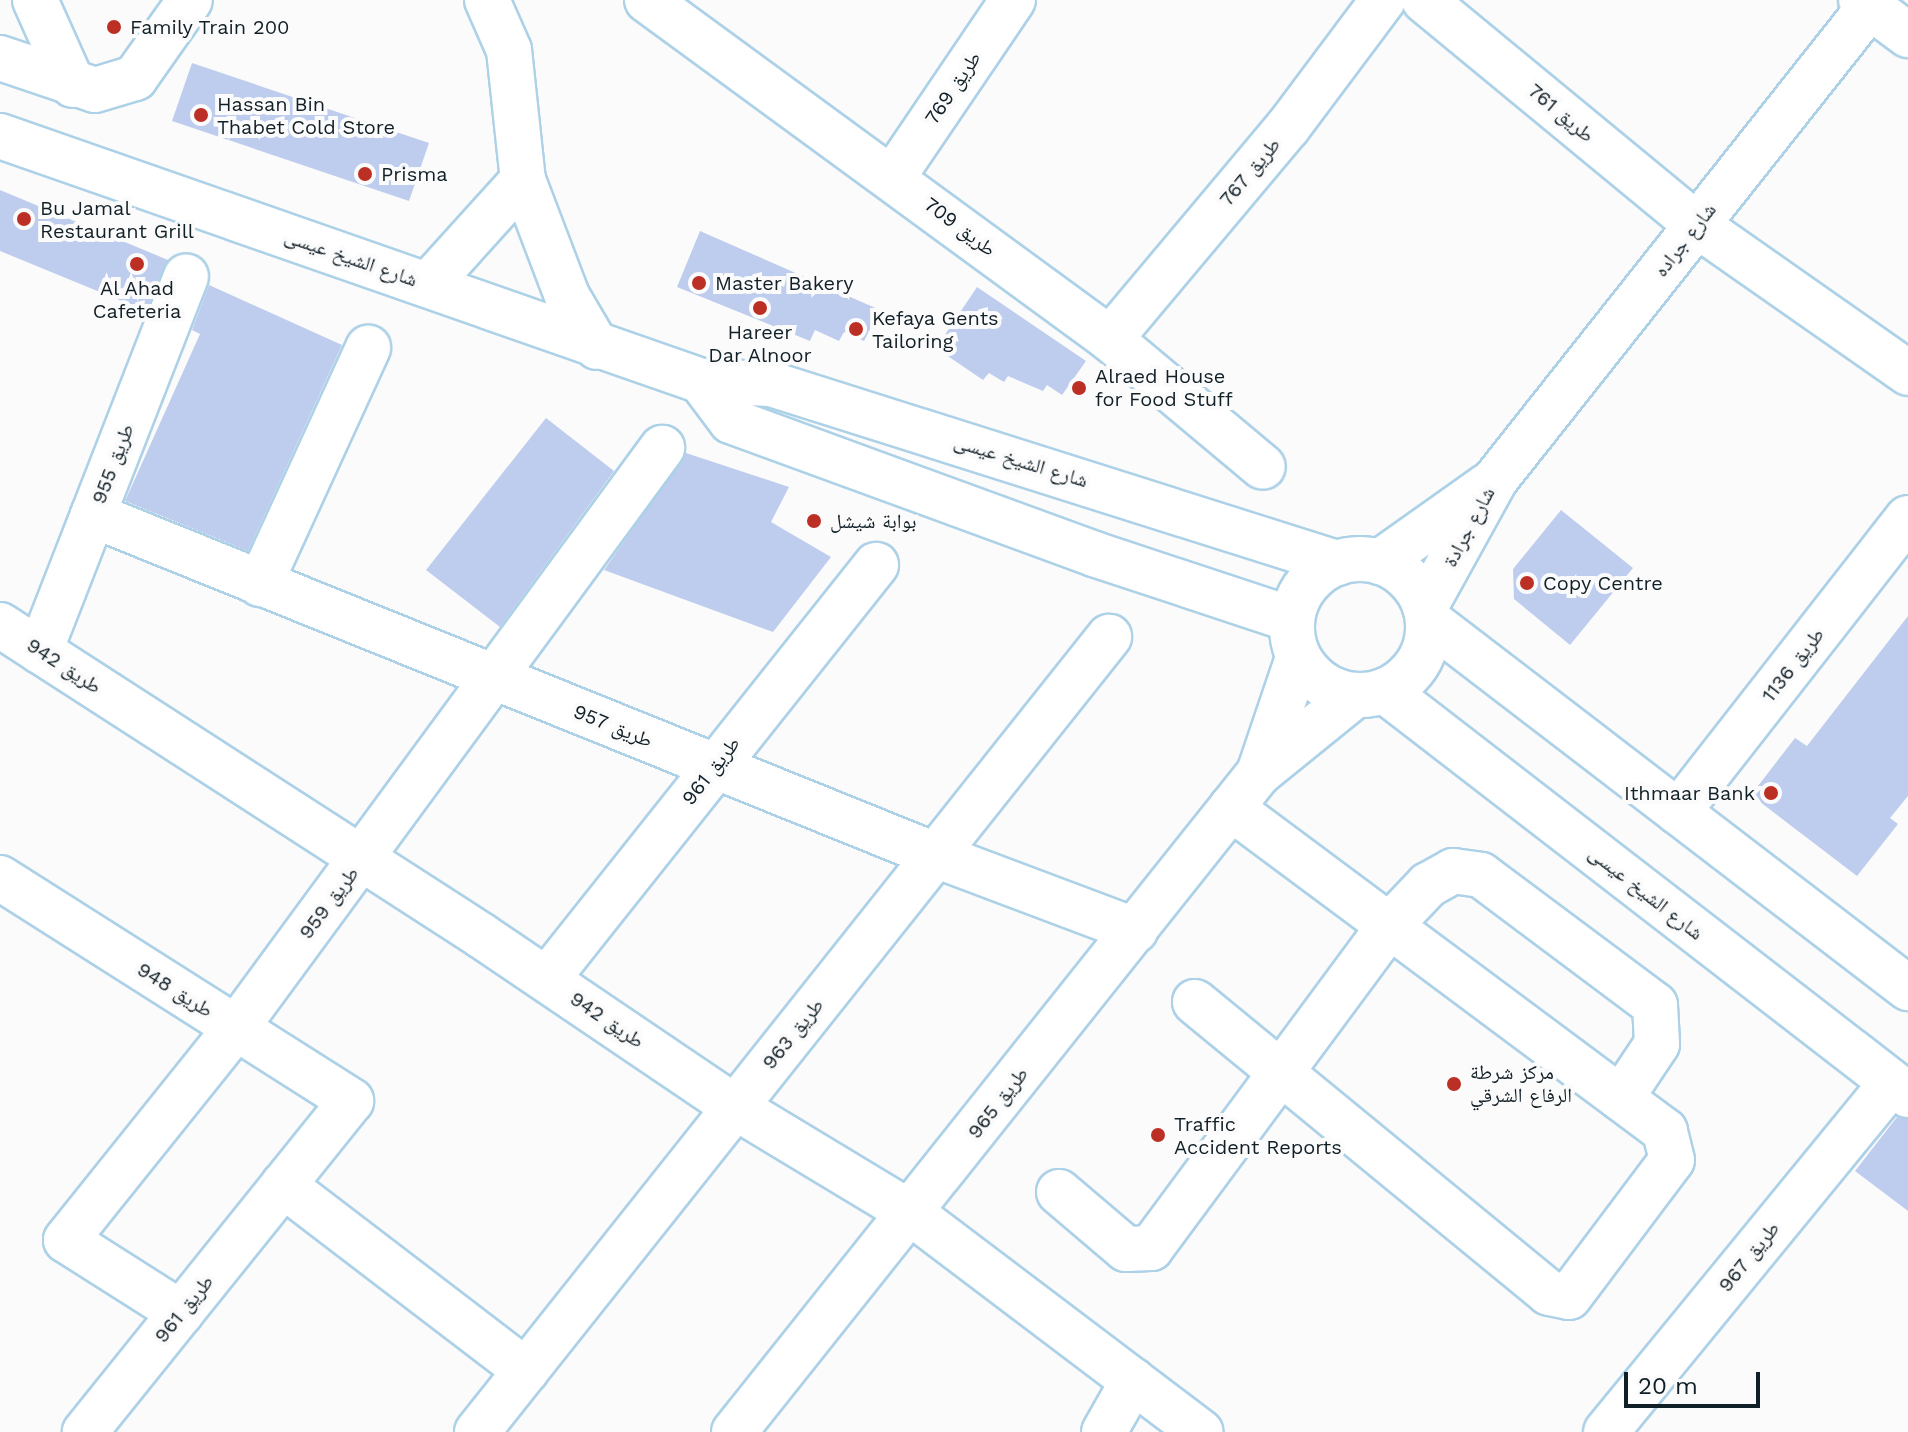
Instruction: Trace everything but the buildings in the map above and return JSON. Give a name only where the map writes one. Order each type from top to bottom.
[{"type":"street","points":[[35,0],[73,85]]},
{"type":"street","points":[[2,67],[95,90],[135,78],[190,0]]},
{"type":"street","points":[[487,0],[509,50],[523,180],[567,296],[597,347]]},
{"type":"street","name":"طريق 709","points":[[647,0],[893,177],[1110,339],[1263,467]]},
{"type":"street","name":"طريق 769","points":[[893,177],[1013,0]]},
{"type":"street","name":"طريق 767","points":[[1110,339],[1288,127],[1383,0]]},
{"type":"street","name":"طريق 761","points":[[1424,0],[1697,225],[1908,373]]},
{"type":"street","points":[[1868,2],[1908,35]]},
{"type":"street","name":"شارع جراده","points":[[1495,480],[1868,2]]},
{"type":"street","name":"شارع الشيخ عيسى","points":[[0,136],[701,381],[771,384],[1337,563]]},
{"type":"street","points":[[428,285],[523,180]]},
{"type":"street","name":"طريق 955","points":[[40,651],[186,276]]},
{"type":"street","points":[[260,584],[368,348]]},
{"type":"street","points":[[701,381],[731,421],[1094,554],[1295,638]]},
{"type":"street","name":"طريق 959","points":[[181,1313],[66,1240],[236,1028],[496,679],[662,448]]},
{"type":"street","name":"شارع جرادة","points":[[1380,562],[1495,480]]},
{"type":"street","name":"شارع جرادة","points":[[1426,614],[1495,480]]},
{"type":"street","name":"طريق 957","points":[[93,515],[935,855],[1135,930]]},
{"type":"street","name":"طريق 1136","points":[[1678,812],[1908,518]]},
{"type":"street","points":[[1426,614],[1418,663],[1369,694],[1331,690],[1312,676],[1295,638],[1306,584],[1337,563],[1380,562],[1408,579],[1426,614],[1908,988]]},
{"type":"street","name":"طريق 961","points":[[547,979],[876,565]]},
{"type":"street","name":"طريق 942","points":[[0,625],[547,979],[735,1107],[911,1213],[1201,1432]]},
{"type":"street","name":"طريق 963","points":[[477,1432],[1109,637]]},
{"type":"street","name":"طريق 965","points":[[1259,773],[1295,638]]},
{"type":"street","name":"شارع الشيخ عيسى","points":[[1369,694],[1900,1089]]},
{"type":"street","name":"طريق 965","points":[[747,1427],[911,1213],[1259,773],[1369,694]]},
{"type":"street","points":[[1195,1002],[1278,1074],[1549,1293],[1569,1297],[1672,1160],[1665,1131],[1231,808]]},
{"type":"street","points":[[1059,1192],[1126,1249],[1151,1248],[1389,926],[1428,885],[1453,871],[1481,875],[1655,1005],[1657,1044],[1621,1098]]},
{"type":"street","name":"طريق 948","points":[[0,878],[351,1101]]},
{"type":"street","name":"طريق 967","points":[[1606,1432],[1900,1089]]},
{"type":"street","name":"طريق 961","points":[[85,1432],[351,1101]]},
{"type":"street","points":[[283,1185],[526,1371]]},
{"type":"street","points":[[1104,1432],[1133,1381]]},
{"type":"place","name":"Family Train 200","points":[[114,27]]},
{"type":"place","name":"Hassan Bin Thabet Cold Store","points":[[201,115]]},
{"type":"place","name":"Prisma","points":[[365,174]]},
{"type":"place","name":"Bu Jamal Restaurant Grill","points":[[24,219]]},
{"type":"place","name":"Al Ahad Cafeteria","points":[[137,264]]},
{"type":"place","name":"Master Bakery","points":[[699,283]]},
{"type":"place","name":"Hareer Dar Alnoor","points":[[760,308]]},
{"type":"place","name":"Kefaya Gents Tailoring","points":[[856,329]]},
{"type":"place","name":"Alraed House for Food Stuff","points":[[1079,388]]},
{"type":"place","name":"بوابة شيشل","points":[[814,521]]},
{"type":"place","name":"Copy Centre","points":[[1527,583]]},
{"type":"place","name":"Ithmaar Bank","points":[[1771,793]]},
{"type":"place","name":"مركز شرطة الرفاع الشرقي","points":[[1454,1084]]},
{"type":"place","name":"Traffic Accident Reports","points":[[1158,1135]]}]
